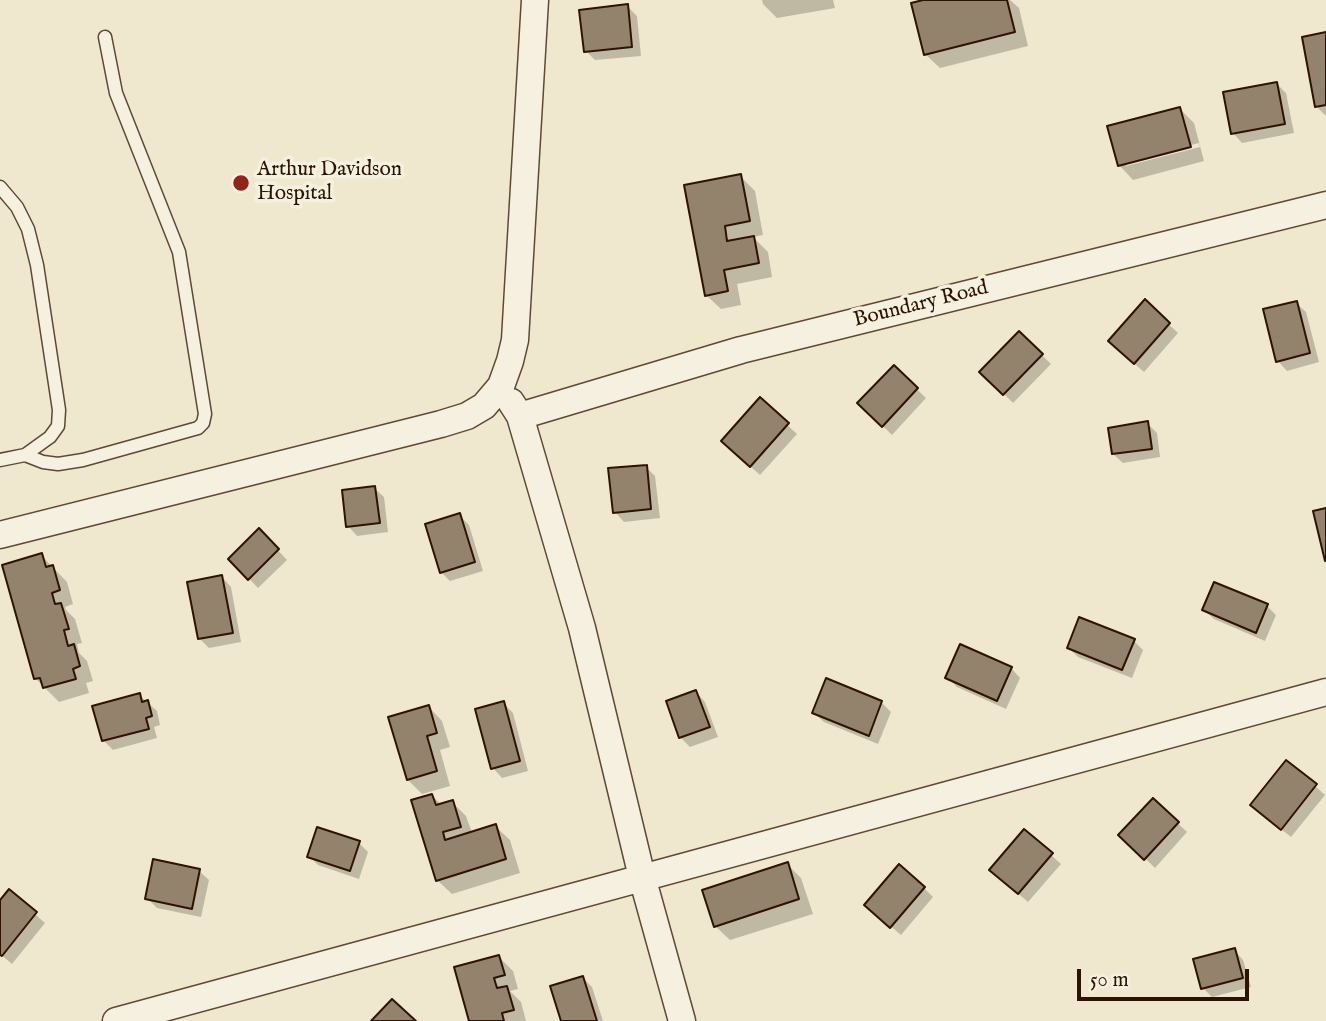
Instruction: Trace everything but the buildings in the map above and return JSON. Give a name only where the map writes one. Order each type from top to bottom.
[{"type":"street","points":[[0,535],[441,424],[467,416],[484,406],[501,386],[515,340],[536,0]]},
{"type":"street","name":"Boundary Road","points":[[520,416],[741,350],[1326,205]]},
{"type":"street","points":[[501,386],[520,416],[582,628],[642,877],[682,1021]]},
{"type":"street","points":[[116,1021],[1326,692]]},
{"type":"lane","points":[[25,455],[58,464],[83,460],[198,428],[203,423],[205,414],[179,252],[116,93],[105,37]]},
{"type":"lane","points":[[0,187],[17,207],[28,229],[37,265],[59,410],[58,426],[50,437],[25,455],[0,460]]},
{"type":"place","name":"Arthur Davidson Hospital","points":[[241,183]]}]
